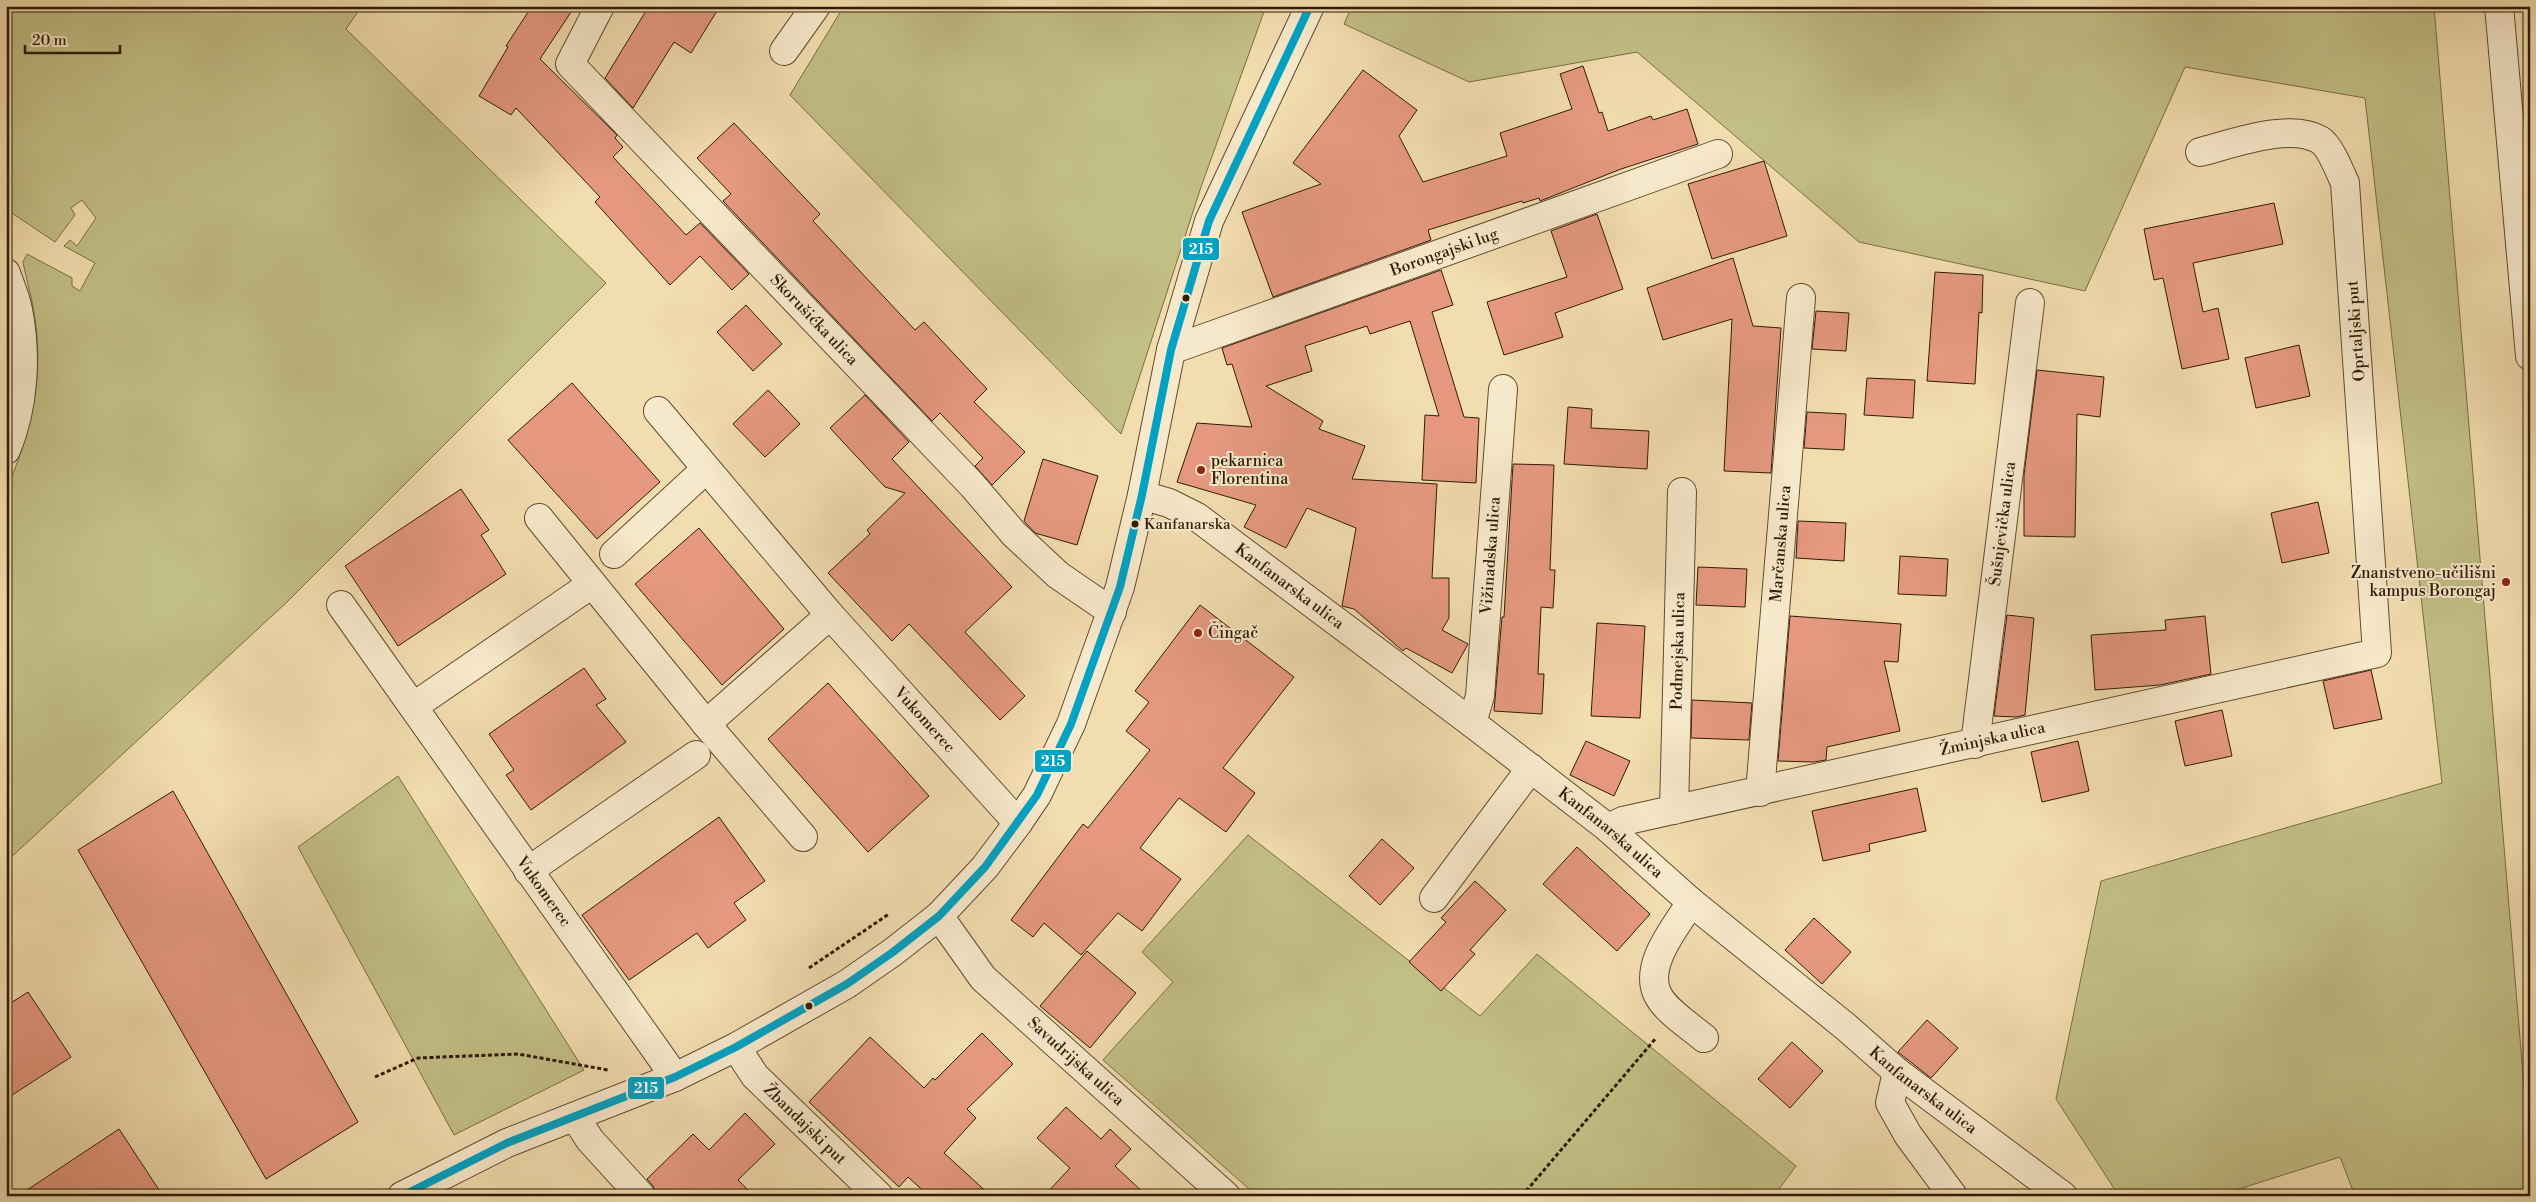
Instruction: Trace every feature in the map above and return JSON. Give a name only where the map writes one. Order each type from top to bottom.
[{"type":"street","name":"Skorušićka ulica","points":[[600,6],[570,64],[973,486],[1014,534],[1058,575],[1112,612]]},
{"type":"street","points":[[784,50],[816,6]]},
{"type":"street","points":[[413,1193],[507,1143],[675,1077],[736,1047],[847,984],[893,952],[939,916],[984,867],[1018,823],[1037,795],[1071,724],[1112,612],[1142,496],[1170,350],[1210,221],[1310,6]]},
{"type":"street","points":[[2499,6],[2530,356]]},
{"type":"street","name":"Oprtaljski put","points":[[2200,152],[2260,136],[2298,133],[2322,141],[2345,183],[2377,653]]},
{"type":"street","name":"Borongajski lug","points":[[1170,350],[1718,154]]},
{"type":"street","points":[[6,273],[18,309],[22,347],[20,397],[12,436],[6,450]]},
{"type":"street","name":"Marčanska ulica","points":[[1760,792],[1801,298]]},
{"type":"street","name":"Šušnjevička ulica","points":[[1974,744],[2030,302]]},
{"type":"street","name":"Vižinadska ulica","points":[[1472,723],[1480,696],[1503,389]]},
{"type":"street","name":"Vukomerec","points":[[658,412],[830,615],[1018,823]]},
{"type":"street","points":[[614,554],[706,469]]},
{"type":"street","name":"Podmejska ulica","points":[[1674,810],[1682,492]]},
{"type":"street","name":"Kanfanarska ulica","points":[[1142,496],[1169,503],[1197,517],[1472,723],[1608,828],[1691,902],[1846,1027],[1897,1072],[2064,1196]]},
{"type":"street","points":[[539,518],[706,724],[803,837]]},
{"type":"street","points":[[414,706],[592,584]]},
{"type":"street","name":"Vukomerec","points":[[341,605],[675,1077]]},
{"type":"street","points":[[706,724],[830,615]]},
{"type":"street","name":"Žminjska ulica","points":[[1608,828],[1623,821],[2377,653]]},
{"type":"street","points":[[528,871],[696,754]]},
{"type":"street","points":[[1434,898],[1531,768]]},
{"type":"street","points":[[1691,902],[1659,955],[1654,972],[1657,993],[1676,1016],[1704,1038]]},
{"type":"street","name":"Savudrijska ulica","points":[[939,916],[983,978],[1226,1196]]},
{"type":"street","name":"Žbandajski put","points":[[736,1047],[755,1076],[879,1196]]},
{"type":"street","points":[[1897,1072],[1890,1103],[1908,1135],[1953,1196]]},
{"type":"street","points":[[575,1117],[590,1140],[641,1196]]},
{"type":"path","points":[[802,973],[892,912]]},
{"type":"path","points":[[1522,1196],[1676,1016]]},
{"type":"path","points":[[375,1078],[418,1058],[518,1054],[618,1071],[627,1096]]},
{"type":"shaded area","points":[[6,6],[362,6],[346,29],[606,283],[287,602],[6,862],[6,491],[27,430],[36,390],[38,369],[35,318],[23,262],[27,254],[72,278],[72,286],[80,291],[95,263],[64,246],[70,240],[77,246],[96,218],[82,200],[71,208],[75,215],[55,242],[6,209]]},
{"type":"shaded area","points":[[844,6],[1266,6],[1201,187],[1121,434],[790,95]]},
{"type":"shaded area","points":[[1352,6],[2434,6],[2530,1158],[2530,1196],[2355,1196],[2340,1157],[2217,1196],[2119,1196],[2056,1099],[2101,881],[2442,783],[2365,98],[2185,67],[2085,291],[1859,242],[1637,52],[1469,82],[1344,24]]},
{"type":"shaded area","points":[[398,776],[584,1070],[454,1135],[298,847]]},
{"type":"shaded area","points":[[1248,835],[1480,1016],[1537,954],[1796,1166],[1774,1196],[1257,1196],[1103,1060],[1173,982],[1142,952]]},
{"type":"building","points":[[532,6],[575,6],[540,59],[617,135],[615,138],[623,147],[613,157],[686,235],[700,223],[749,274],[732,290],[700,256],[670,285],[595,202],[600,197],[516,108],[511,115],[479,96],[508,47],[506,46]]},
{"type":"building","points":[[649,6],[720,6],[691,53],[674,42],[633,108],[605,78]]},
{"type":"building","points":[[1583,66],[1599,113],[1602,112],[1608,131],[1651,116],[1653,120],[1687,109],[1698,144],[1621,169],[1540,201],[1539,198],[1523,203],[1522,201],[1428,230],[1431,240],[1273,297],[1242,212],[1321,184],[1293,163],[1363,70],[1417,110],[1399,136],[1423,182],[1507,156],[1500,133],[1572,109],[1560,74]]},
{"type":"building","points":[[734,123],[820,214],[813,221],[915,330],[924,322],[987,389],[974,402],[1025,452],[992,485],[975,466],[983,458],[940,413],[932,421],[723,201],[731,194],[697,158]]},
{"type":"building","points":[[1764,161],[1787,236],[1712,259],[1688,184]]},
{"type":"building","points":[[2274,203],[2283,244],[2193,263],[2203,312],[2218,308],[2229,359],[2182,369],[2163,278],[2154,280],[2144,229]]},
{"type":"building","points":[[1597,214],[1623,289],[1555,313],[1563,337],[1504,355],[1487,302],[1567,277],[1551,231]]},
{"type":"building","points":[[1733,258],[1753,326],[1781,328],[1771,473],[1724,471],[1732,319],[1663,340],[1647,288]]},
{"type":"building","points":[[1441,270],[1453,305],[1432,312],[1464,417],[1479,418],[1476,483],[1422,480],[1425,415],[1439,416],[1410,321],[1370,334],[1367,326],[1305,346],[1312,371],[1266,386],[1323,421],[1319,429],[1365,446],[1352,479],[1437,484],[1432,578],[1449,578],[1449,618],[1442,630],[1468,644],[1452,673],[1406,648],[1403,651],[1354,609],[1342,606],[1356,528],[1307,508],[1286,548],[1244,527],[1256,505],[1177,482],[1197,423],[1252,427],[1232,364],[1227,365],[1222,348]]},
{"type":"building","points":[[1935,272],[1983,275],[1982,313],[1979,312],[1975,384],[1927,381]]},
{"type":"building","points":[[746,305],[782,344],[753,371],[717,332]]},
{"type":"building","points":[[1816,311],[1849,313],[1846,351],[1812,349]]},
{"type":"building","points":[[2299,345],[2310,396],[2256,408],[2245,358]]},
{"type":"building","points":[[2037,370],[2104,377],[2100,417],[2077,414],[2075,537],[2024,536],[2024,475]]},
{"type":"building","points":[[1867,378],[1915,380],[1913,418],[1864,415]]},
{"type":"building","points":[[572,383],[660,482],[597,539],[508,440]]},
{"type":"building","points":[[768,390],[800,424],[765,457],[733,424]]},
{"type":"building","points":[[865,395],[909,442],[892,459],[1012,587],[965,632],[1025,696],[1000,720],[909,624],[892,641],[828,573],[870,534],[867,530],[905,493],[885,487],[830,428]]},
{"type":"building","points":[[1568,407],[1592,409],[1591,428],[1649,431],[1647,469],[1564,464]]},
{"type":"building","points":[[1807,412],[1846,414],[1844,450],[1804,448]]},
{"type":"building","points":[[1043,459],[1098,476],[1077,545],[1035,533],[1024,521]]},
{"type":"building","points":[[1513,464],[1554,465],[1550,570],[1555,570],[1553,608],[1541,607],[1538,674],[1544,674],[1542,714],[1494,711],[1502,617],[1504,617]]},
{"type":"building","points":[[461,489],[489,530],[481,535],[506,574],[398,646],[345,566]]},
{"type":"building","points":[[2318,502],[2329,553],[2282,563],[2271,513]]},
{"type":"building","points":[[1798,521],[1846,523],[1844,561],[1796,558]]},
{"type":"building","points":[[699,528],[784,629],[722,685],[635,584]]},
{"type":"building","points":[[1900,556],[1948,559],[1946,596],[1898,594]]},
{"type":"building","points":[[1698,567],[1747,569],[1745,607],[1696,605]]},
{"type":"building","points":[[1200,605],[1294,677],[1223,768],[1255,793],[1226,832],[1179,798],[1140,848],[1181,879],[1142,931],[1118,913],[1081,955],[1044,923],[1033,937],[1011,920],[1083,824],[1088,828],[1150,750],[1126,731],[1149,702],[1135,691]]},
{"type":"building","points":[[2007,615],[2034,618],[2025,715],[2016,717],[1994,716]]},
{"type":"building","points":[[1790,616],[1901,624],[1898,662],[1884,661],[1900,731],[1827,747],[1826,760],[1814,762],[1778,761]]},
{"type":"building","points":[[2205,616],[2211,674],[2160,685],[2095,690],[2091,635],[2166,630],[2165,620]]},
{"type":"building","points":[[1597,623],[1645,626],[1640,718],[1591,716]]},
{"type":"building","points":[[584,668],[606,699],[596,705],[626,742],[531,810],[506,775],[514,770],[489,734]]},
{"type":"building","points":[[2371,670],[2382,719],[2334,729],[2323,681]]},
{"type":"building","points":[[828,683],[929,796],[868,852],[768,739]]},
{"type":"building","points":[[1692,700],[1752,703],[1749,740],[1691,738]]},
{"type":"building","points":[[2222,710],[2232,756],[2185,766],[2175,721]]},
{"type":"building","points":[[1586,741],[1630,761],[1614,796],[1570,775]]},
{"type":"building","points":[[2078,741],[2089,791],[2042,802],[2031,752]]},
{"type":"building","points":[[1917,788],[1926,831],[1869,844],[1870,851],[1823,861],[1812,811]]},
{"type":"building","points":[[173,791],[358,1122],[266,1179],[78,850]]},
{"type":"building","points":[[719,817],[765,881],[734,903],[746,920],[708,948],[697,933],[629,980],[582,915]]},
{"type":"building","points":[[1382,839],[1414,868],[1380,905],[1349,876]]},
{"type":"building","points":[[1577,847],[1650,914],[1617,951],[1543,884]]},
{"type":"building","points":[[1475,881],[1506,910],[1470,950],[1475,954],[1441,991],[1409,962],[1446,922],[1441,918]]},
{"type":"building","points":[[1814,918],[1851,952],[1822,984],[1785,950]]},
{"type":"building","points":[[1087,951],[1136,993],[1090,1048],[1040,1006]]},
{"type":"building","points":[[28,992],[71,1057],[6,1099],[6,1006]]},
{"type":"building","points":[[1927,1020],[1958,1048],[1931,1078],[1898,1052]]},
{"type":"building","points":[[982,1033],[1013,1064],[967,1109],[976,1118],[944,1153],[991,1196],[929,1196],[908,1177],[899,1187],[809,1102],[870,1037],[924,1088],[933,1078],[935,1080]]},
{"type":"building","points":[[1792,1042],[1823,1071],[1790,1108],[1758,1079]]},
{"type":"building","points":[[1066,1107],[1101,1139],[1110,1129],[1131,1149],[1115,1166],[1147,1196],[1044,1196],[1070,1168],[1037,1138]]},
{"type":"building","points":[[745,1113],[775,1144],[738,1180],[754,1196],[656,1196],[653,1186],[647,1179],[693,1134],[709,1150]]},
{"type":"building","points":[[119,1129],[163,1196],[18,1196]]},
{"type":"transit line","name":"215","points":[[402,1196],[507,1143],[675,1077],[736,1047],[847,984],[893,952],[939,916],[985,867],[1037,795],[1071,724],[1120,587],[1142,495],[1171,350],[1209,221],[1310,6]]},
{"type":"place","name":"pekarnica Florentina","points":[[1201,470]]},
{"type":"place","name":"Kanfanarska","points":[[1135,524]]},
{"type":"place","name":"Znanstveno-učilišni kampus Borongaj","points":[[2506,582]]},
{"type":"place","name":"Čingač","points":[[1198,633]]}]
